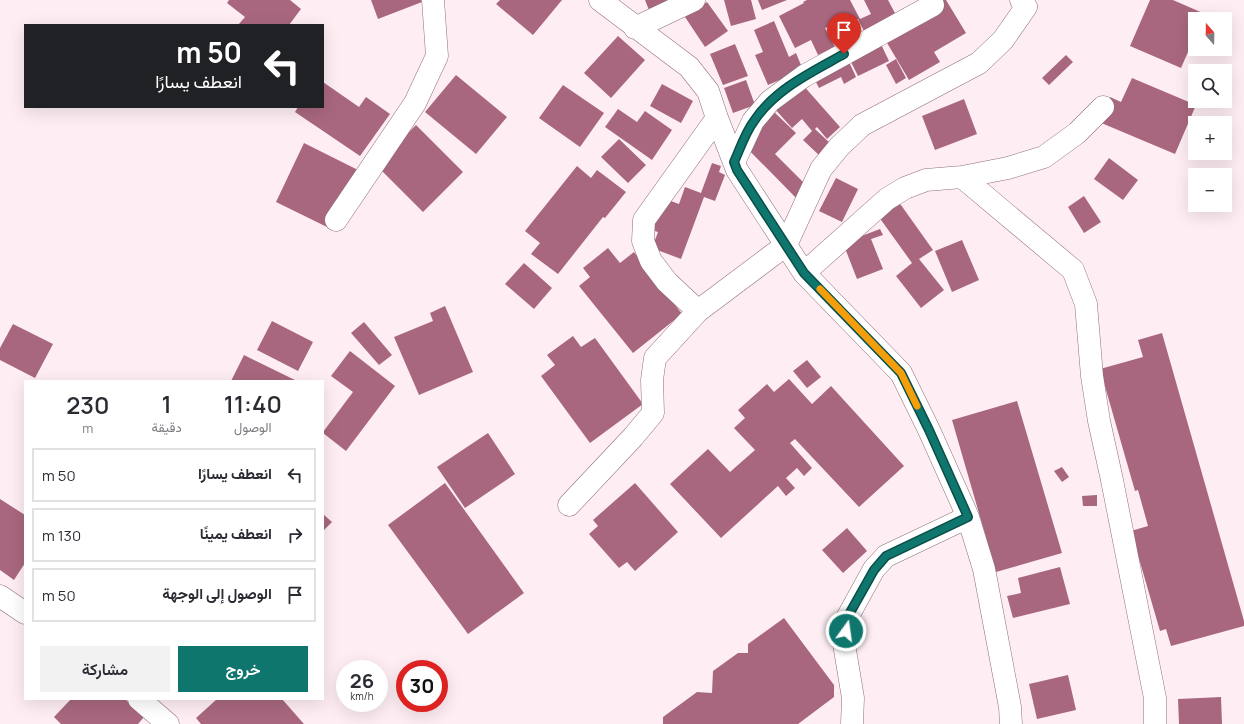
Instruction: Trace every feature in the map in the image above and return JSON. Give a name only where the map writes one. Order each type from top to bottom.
[{"type":"street","points":[[336,220],[414,103],[437,56],[433,0]]},
{"type":"street","points":[[600,0],[635,28],[689,67],[708,92],[737,170],[804,273],[901,373],[929,430],[968,517],[984,569],[1010,707],[1011,724]]},
{"type":"street","points":[[635,28],[694,0]]},
{"type":"street","points":[[568,505],[633,437],[653,413],[652,380],[655,358],[698,311],[786,246],[820,169],[839,147],[862,124],[979,63],[1003,40],[1026,7],[1021,0]]},
{"type":"street","points":[[734,162],[753,121],[770,101],[804,76],[933,5]]},
{"type":"street","points":[[804,273],[887,199],[905,188],[926,180],[962,177],[1008,168],[1044,157],[1077,133],[1103,107]]},
{"type":"street","points":[[698,311],[667,282],[651,261],[643,242],[644,220],[717,118]]},
{"type":"street","points":[[962,177],[1073,270],[1086,304],[1092,376],[1099,421],[1155,698],[1155,724]]},
{"type":"street","points":[[852,724],[853,698],[844,644],[847,618],[874,570],[886,556],[968,517]]},
{"type":"street","points":[[0,596],[24,612]]},
{"type":"street","points":[[141,700],[168,724]]},
{"type":"building","points":[[229,0],[290,0],[301,9],[290,24],[239,24],[245,17],[227,3]]},
{"type":"building","points":[[371,0],[421,0],[422,2],[378,19]]},
{"type":"building","points":[[500,0],[562,0],[533,35],[496,4]]},
{"type":"building","points":[[645,0],[672,0],[649,10]]},
{"type":"building","points":[[724,0],[751,0],[756,19],[731,26]]},
{"type":"building","points":[[758,0],[787,0],[762,10]]},
{"type":"building","points":[[807,0],[850,0],[860,19],[871,14],[864,0],[888,0],[896,15],[864,31],[858,19],[833,31],[830,26],[825,28],[835,47],[818,55],[811,40],[795,48],[779,16]]},
{"type":"building","points":[[934,0],[946,0],[966,33],[934,52],[940,62],[909,80],[880,31]]},
{"type":"building","points":[[1150,0],[1173,0],[1200,12],[1188,12],[1188,52],[1181,68],[1130,46]]},
{"type":"building","points":[[707,2],[728,31],[705,47],[685,17]]},
{"type":"building","points":[[774,21],[789,57],[796,53],[803,70],[768,85],[755,55],[763,52],[754,30]]},
{"type":"building","points":[[618,36],[645,60],[611,98],[584,73]]},
{"type":"building","points":[[878,38],[889,61],[858,76],[847,54]]},
{"type":"building","points":[[735,44],[748,76],[723,85],[710,54]]},
{"type":"building","points":[[844,51],[856,77],[844,84],[841,77],[819,88],[809,68]]},
{"type":"building","points":[[1066,55],[1073,62],[1049,85],[1042,78]]},
{"type":"building","points":[[896,59],[906,78],[896,84],[886,65]]},
{"type":"building","points":[[456,75],[507,117],[476,154],[425,112]]},
{"type":"building","points":[[1132,78],[1188,102],[1188,108],[1195,108],[1191,116],[1188,116],[1188,124],[1175,154],[1099,122],[1110,97],[1121,102]]},
{"type":"building","points":[[746,80],[755,105],[733,113],[724,88]]},
{"type":"building","points":[[324,83],[359,107],[366,97],[390,114],[360,156],[295,112],[297,108],[324,108]]},
{"type":"building","points":[[662,84],[693,101],[681,123],[650,106]]},
{"type":"building","points":[[802,84],[840,127],[827,139],[817,127],[815,129],[832,145],[821,157],[803,140],[812,131],[802,119],[792,128],[774,108]]},
{"type":"building","points":[[563,85],[604,113],[580,147],[539,118]]},
{"type":"building","points":[[964,99],[977,134],[935,150],[922,116]]},
{"type":"building","points":[[618,109],[637,122],[645,111],[672,130],[652,160],[605,127]]},
{"type":"building","points":[[772,110],[796,133],[775,154],[810,189],[799,201],[740,141]]},
{"type":"building","points":[[416,125],[463,172],[423,212],[376,165]]},
{"type":"building","points":[[619,139],[646,165],[628,183],[601,157]]},
{"type":"building","points":[[304,143],[358,170],[329,228],[276,202]]},
{"type":"building","points":[[1109,158],[1138,180],[1123,200],[1094,179]]},
{"type":"building","points":[[712,163],[721,166],[719,172],[725,175],[715,201],[704,197],[681,259],[652,248],[658,232],[648,229],[660,197],[679,204],[685,187],[701,193]]},
{"type":"building","points":[[577,166],[591,178],[597,170],[626,192],[605,218],[603,217],[558,274],[531,254],[540,243],[525,231]]},
{"type":"building","points":[[836,178],[858,189],[842,222],[819,211]]},
{"type":"building","points":[[891,191],[933,250],[919,259],[944,290],[921,308],[896,276],[912,263],[871,206]]},
{"type":"building","points":[[1084,196],[1101,222],[1084,233],[1068,207]]},
{"type":"building","points":[[880,229],[883,235],[871,239],[883,269],[857,279],[843,243]]},
{"type":"building","points":[[962,240],[979,280],[952,292],[935,251]]},
{"type":"building","points":[[608,248],[620,263],[634,252],[682,314],[633,353],[579,286],[590,277],[583,268]]},
{"type":"building","points":[[524,263],[552,288],[534,309],[505,284]]},
{"type":"building","points":[[445,306],[473,372],[419,395],[394,337],[433,321],[430,313]]},
{"type":"building","points":[[272,321],[313,342],[298,371],[257,350]]},
{"type":"building","points":[[364,322],[392,355],[379,365],[351,333]]},
{"type":"building","points":[[13,324],[53,344],[35,378],[0,360],[0,348]]},
{"type":"building","points":[[1162,333],[1244,621],[1244,626],[1171,646],[1166,629],[1160,631],[1131,531],[1148,526],[1138,490],[1135,491],[1100,369],[1143,357],[1138,340]]},
{"type":"building","points":[[573,336],[581,347],[595,338],[643,404],[590,443],[541,376],[555,365],[547,355]]},
{"type":"building","points":[[350,351],[395,386],[346,451],[324,434],[324,431],[353,392],[331,376]]},
{"type":"building","points":[[244,355],[295,380],[232,380]]},
{"type":"building","points":[[807,360],[821,377],[807,388],[793,371]]},
{"type":"building","points":[[789,379],[812,404],[831,386],[904,466],[859,507],[795,439],[790,443],[812,468],[804,476],[797,468],[786,478],[795,488],[786,496],[778,486],[721,538],[670,484],[708,449],[730,472],[755,450],[734,428],[745,418],[738,410],[767,384],[774,392]]},
{"type":"building","points":[[1017,401],[1062,553],[996,572],[952,420]]},
{"type":"building","points":[[488,433],[515,474],[465,508],[437,467]]},
{"type":"building","points":[[1062,467],[1069,477],[1062,482],[1054,471]]},
{"type":"building","points":[[445,483],[524,593],[468,634],[388,525]]},
{"type":"building","points":[[635,483],[678,532],[635,571],[627,562],[619,568],[589,534],[598,526],[593,520]]},
{"type":"building","points":[[1097,495],[1097,506],[1083,506],[1082,496]]},
{"type":"building","points":[[0,499],[24,514],[24,565],[14,580],[0,570]]},
{"type":"building","points":[[324,515],[332,522],[324,530]]},
{"type":"building","points":[[847,528],[867,551],[843,573],[822,550]]},
{"type":"building","points":[[1060,567],[1070,604],[1013,618],[1007,596],[1021,593],[1018,578]]},
{"type":"building","points":[[784,618],[834,685],[834,697],[798,724],[663,724],[663,717],[697,692],[712,693],[713,671],[738,653],[748,653],[748,644]]},
{"type":"building","points":[[1068,675],[1076,710],[1037,719],[1029,684]]},
{"type":"building","points":[[1221,697],[1222,724],[1179,724],[1178,699]]},
{"type":"building","points":[[70,700],[126,700],[144,717],[138,724],[61,724],[54,717]]},
{"type":"building","points":[[216,700],[283,700],[304,724],[201,724],[196,718]]},
{"type":"slow traffic","points":[[820,289],[901,373],[917,406]]},
{"type":"route","points":[[844,54],[804,76],[770,101],[753,121],[734,162],[737,170],[804,273],[901,373],[929,430],[968,517],[886,556],[874,570],[847,618],[846,631]]}]
